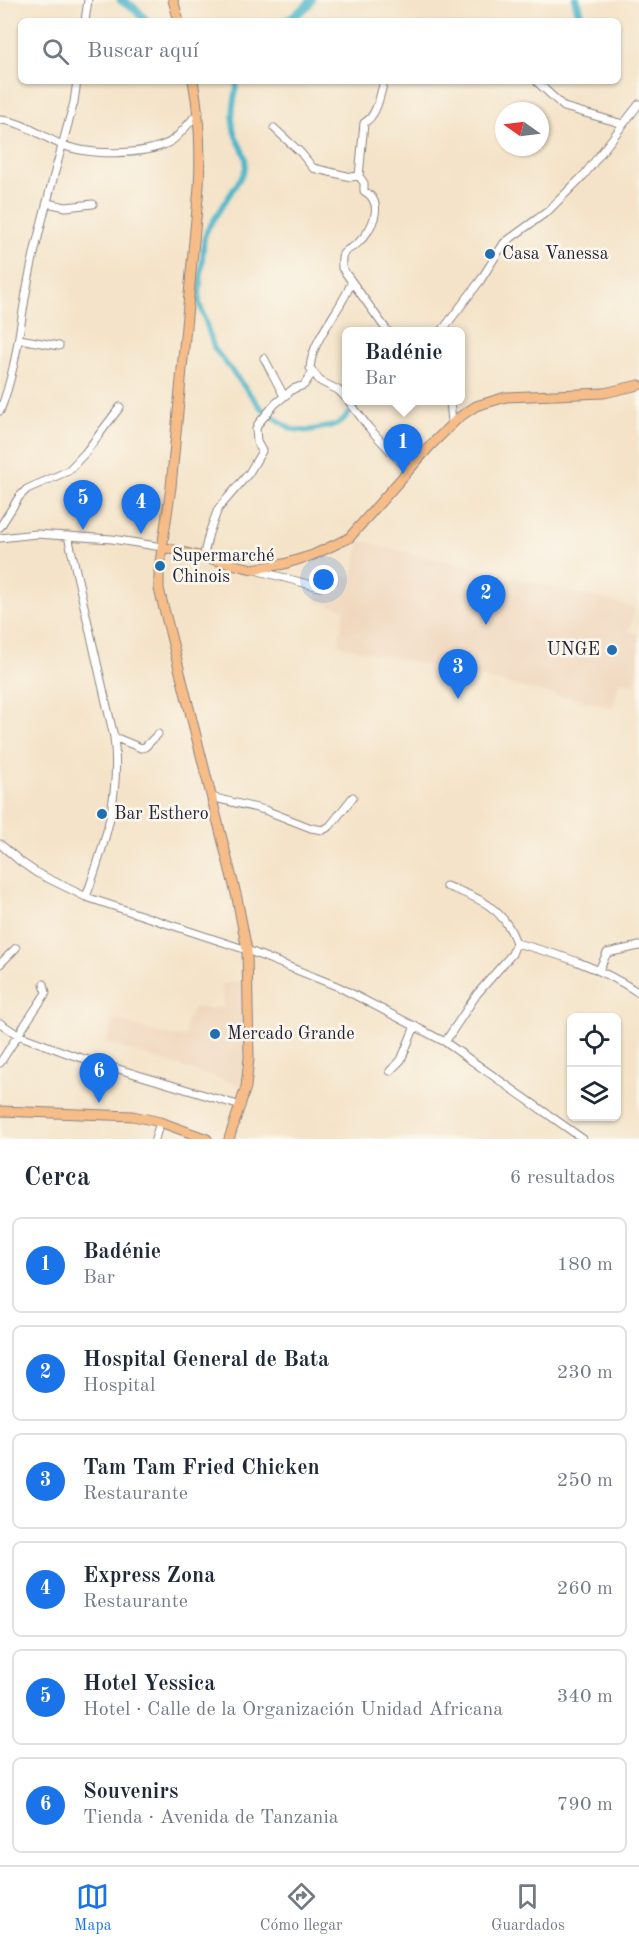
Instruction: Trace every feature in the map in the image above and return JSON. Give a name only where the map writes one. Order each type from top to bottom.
[{"type":"main road","points":[[173,0],[177,18]]},
{"type":"main road","points":[[194,84],[199,112],[201,147],[194,255],[171,488],[159,579],[161,605],[237,898],[247,950],[249,1058],[246,1087],[228,1139]]},
{"type":"main road","points":[[162,547],[252,570],[284,564],[313,555],[340,544],[356,531],[452,423],[476,406],[506,397],[604,393],[639,385]]},
{"type":"main road","points":[[0,1112],[133,1116],[160,1122],[207,1139]]},
{"type":"street","points":[[85,18],[88,0]]},
{"type":"street","points":[[0,411],[8,392],[20,339],[30,273],[74,102],[77,84]]},
{"type":"street","points":[[383,84],[374,114],[364,123],[358,176],[364,183],[364,191],[374,198],[376,207],[368,232],[356,246],[346,250],[342,256],[342,268],[384,327]]},
{"type":"street","points":[[539,84],[564,107],[623,124]]},
{"type":"street","points":[[445,327],[480,281],[504,243],[568,192],[612,141],[639,104]]},
{"type":"street","points":[[0,120],[13,122],[62,145],[96,152],[116,153],[169,142],[199,112]]},
{"type":"street","points":[[274,128],[301,153],[313,168],[351,177],[358,176]]},
{"type":"street","points":[[47,202],[66,207],[93,204]]},
{"type":"street","points":[[342,394],[320,381],[310,368],[316,344],[340,307],[351,283]]},
{"type":"street","points":[[20,339],[59,346]]},
{"type":"street","points":[[264,358],[284,396]]},
{"type":"street","points":[[203,558],[220,504],[249,473],[262,451],[257,442],[256,429],[272,407],[293,388],[304,385],[313,372]]},
{"type":"street","points":[[352,405],[408,470]]},
{"type":"street","points":[[450,405],[452,423]]},
{"type":"street","points":[[0,527],[19,497],[27,489],[68,471],[85,453],[120,407]]},
{"type":"street","points":[[0,538],[28,534],[68,536],[112,539],[162,547]]},
{"type":"street","points":[[68,536],[116,754],[110,827],[86,897]]},
{"type":"street","points":[[252,570],[320,587]]},
{"type":"street","points":[[114,737],[141,748],[158,734]]},
{"type":"street","points":[[211,797],[265,810],[311,828],[323,830],[330,826],[353,797]]},
{"type":"street","points":[[0,844],[37,873],[86,897],[247,950],[339,987],[445,1042],[583,1139]]},
{"type":"street","points":[[445,1042],[477,994],[512,954],[516,943],[506,923],[483,900],[446,886]]},
{"type":"street","points":[[516,943],[567,956],[599,970],[639,993]]},
{"type":"street","points":[[599,970],[607,953],[639,946]]},
{"type":"street","points":[[0,964],[15,948]]},
{"type":"street","points":[[0,1063],[46,993],[44,984]]},
{"type":"street","points":[[0,1023],[18,1035],[72,1055],[241,1106]]},
{"type":"street","points":[[390,1071],[405,1052],[415,1026]]},
{"type":"street","points":[[155,1139],[160,1122]]},
{"type":"shaded area","points":[[361,541],[635,607],[629,631],[639,634],[639,668],[635,685],[619,681],[613,708],[338,645],[345,609],[315,602],[322,571],[352,578]]},
{"type":"shaded area","name":"Mercado Grande","points":[[245,981],[245,1065],[242,1086],[106,1043],[114,1019],[153,1032],[186,1036],[186,1023],[194,1008],[224,1008],[222,984]]},
{"type":"waterway","points":[[121,0],[135,9],[143,18]]},
{"type":"waterway","points":[[291,18],[311,0]]},
{"type":"waterway","points":[[576,0],[580,18]]},
{"type":"waterway","points":[[237,84],[233,128],[244,153],[245,168],[207,230],[204,239],[199,301],[214,348],[261,408],[291,429],[306,431],[336,425],[356,405]]},
{"type":"place","name":"Casa Vanessa","points":[[490,254]]},
{"type":"place","name":"Badénie","points":[[403,474]]},
{"type":"place","name":"Hotel Yessica","points":[[83,530]]},
{"type":"place","name":"Express Zona","points":[[141,534]]},
{"type":"place","name":"Supermarché Chinois","points":[[160,566]]},
{"type":"place","name":"Hospital General de Bata","points":[[486,625]]},
{"type":"place","name":"UNGE","points":[[612,650]]},
{"type":"place","name":"Tam Tam Fried Chicken","points":[[458,699]]},
{"type":"place","name":"Bar Esthero","points":[[102,814]]},
{"type":"place","name":"Mercado Grande","points":[[215,1034]]},
{"type":"place","name":"Souvenirs","points":[[99,1103]]}]
